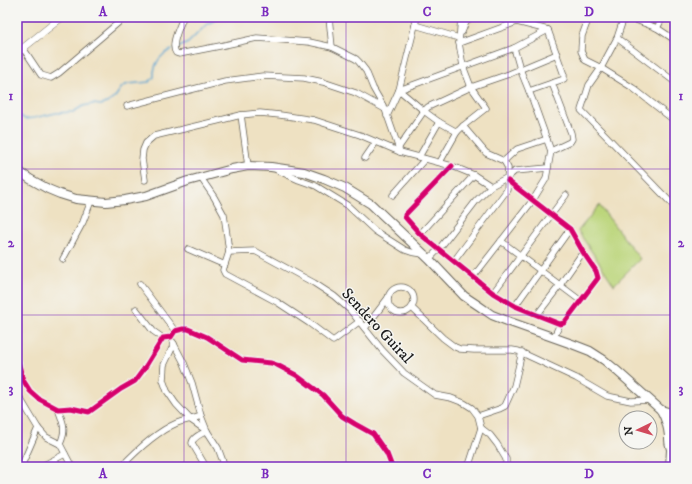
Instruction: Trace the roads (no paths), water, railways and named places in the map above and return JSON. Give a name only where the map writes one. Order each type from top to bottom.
[{"type":"main road","points":[[17,170],[30,180],[60,194],[76,199],[106,202],[146,196],[201,178],[248,166],[271,167],[304,172],[345,188],[371,204],[426,256],[464,296],[478,306],[492,315],[590,351],[616,370],[661,410],[666,418],[669,443],[673,453],[670,467]]},
{"type":"main road","points":[[661,410],[675,414]]},
{"type":"main road","points":[[669,436],[675,422]]},
{"type":"street","points":[[62,17],[20,51],[41,75],[51,78],[59,73],[125,17]]},
{"type":"street","points":[[329,17],[332,48]]},
{"type":"street","points":[[387,116],[399,90],[417,17]]},
{"type":"street","points":[[440,162],[457,132],[486,108],[471,86],[463,66],[459,40],[461,17]]},
{"type":"street","points":[[459,40],[466,22],[473,17]]},
{"type":"street","points":[[589,17],[582,36],[581,51],[585,60],[633,88],[675,121]]},
{"type":"street","points":[[624,17],[617,38],[601,68],[589,85],[582,110],[675,207]]},
{"type":"street","points":[[628,17],[657,28],[675,40]]},
{"type":"street","points":[[657,28],[663,17]]},
{"type":"street","points":[[182,20],[174,45],[174,50],[179,54],[257,38],[310,42],[332,48],[356,59],[366,71],[373,88],[385,109],[399,149]]},
{"type":"street","points":[[415,24],[459,40],[517,22],[548,30]]},
{"type":"street","points":[[399,90],[514,48],[548,30]]},
{"type":"street","points":[[529,91],[564,79],[548,30]]},
{"type":"street","points":[[617,38],[675,82]]},
{"type":"street","points":[[473,277],[533,200],[546,179],[548,168],[551,150],[520,69],[514,48]]},
{"type":"street","points":[[399,149],[424,110],[471,86],[557,54]]},
{"type":"street","points":[[127,106],[225,81],[263,76],[304,78],[323,82],[356,93],[385,109]]},
{"type":"street","points":[[551,150],[570,142],[572,139],[552,83]]},
{"type":"street","points":[[399,90],[439,122],[457,132]]},
{"type":"street","points":[[145,180],[142,159],[143,150],[146,144],[154,136],[241,115],[260,113],[314,120],[419,157],[452,166],[474,175],[491,186]]},
{"type":"street","points":[[241,115],[248,166]]},
{"type":"street","points":[[419,157],[439,122]]},
{"type":"street","points":[[454,261],[506,190],[508,179],[508,168],[504,161],[486,153],[463,126]]},
{"type":"street","points":[[504,161],[518,149],[547,139]]},
{"type":"street","points":[[365,158],[376,142]]},
{"type":"street","points":[[393,195],[425,159]]},
{"type":"street","points":[[452,166],[405,215],[405,217],[420,234],[493,293],[515,306],[560,324]]},
{"type":"street","points":[[271,167],[316,186],[347,205],[375,231],[398,246],[405,250],[426,256],[439,249],[476,201],[491,186],[508,179],[515,171],[548,168]]},
{"type":"street","points":[[420,234],[474,175]]},
{"type":"street","points":[[201,178],[224,215],[229,252],[223,270],[225,274],[277,302],[333,341],[360,322]]},
{"type":"street","points":[[508,179],[570,229],[596,271],[598,278],[564,323],[560,324],[554,337]]},
{"type":"street","points":[[493,293],[566,195]]},
{"type":"street","points":[[64,259],[92,201]]},
{"type":"street","points":[[515,306],[570,229]]},
{"type":"street","points":[[501,241],[581,301]]},
{"type":"street","points":[[188,250],[225,265]]},
{"type":"street","name":"Sendero Guiral","points":[[229,252],[255,251],[314,283],[334,296],[350,310],[382,350],[408,376],[435,395],[451,398],[464,403],[472,408],[478,416]]},
{"type":"street","points":[[537,315],[583,252]]},
{"type":"street","points":[[140,284],[175,331]]},
{"type":"street","points":[[365,328],[395,288],[403,287],[413,293],[414,305],[405,313],[396,313],[390,307],[388,298]]},
{"type":"street","points":[[412,308],[454,347],[474,350],[512,350],[522,352],[576,378],[607,396],[631,401],[649,400]]},
{"type":"street","points":[[136,309],[153,331],[163,338],[171,337],[175,331],[188,329],[207,337],[242,360],[271,363],[296,375],[323,396],[342,416],[373,434],[387,454],[392,467]]},
{"type":"street","points":[[171,337],[192,383],[201,416],[207,431],[218,448],[225,467]]},
{"type":"street","points":[[17,358],[23,380],[30,391],[39,399],[58,409],[71,408],[89,412],[135,381],[163,338]]},
{"type":"street","points":[[174,344],[164,365],[163,380],[167,391],[176,404],[191,420],[207,431]]},
{"type":"street","points":[[467,467],[481,428],[478,416],[505,406],[514,386],[522,352]]},
{"type":"street","points":[[17,393],[38,428],[46,437],[60,444],[72,467]]},
{"type":"street","points":[[58,409],[63,422],[64,430],[64,436],[60,444]]},
{"type":"street","points":[[121,467],[144,445],[168,428],[179,422],[191,420],[201,416]]},
{"type":"street","points":[[21,467],[38,428]]},
{"type":"street","points":[[481,428],[490,435],[498,446],[506,459],[506,467]]},
{"type":"street","points":[[206,467],[192,443],[195,438],[207,431]]},
{"type":"street","points":[[40,467],[65,454]]},
{"type":"waterway","points":[[175,49],[188,43],[207,24],[222,17]]},
{"type":"waterway","points":[[236,17],[244,17]]},
{"type":"waterway","points":[[17,114],[25,119],[34,118],[56,113],[73,112],[83,106],[93,104],[101,105],[109,102],[115,97],[122,87],[128,84],[149,82],[154,77],[155,68],[159,59],[172,50]]}]
